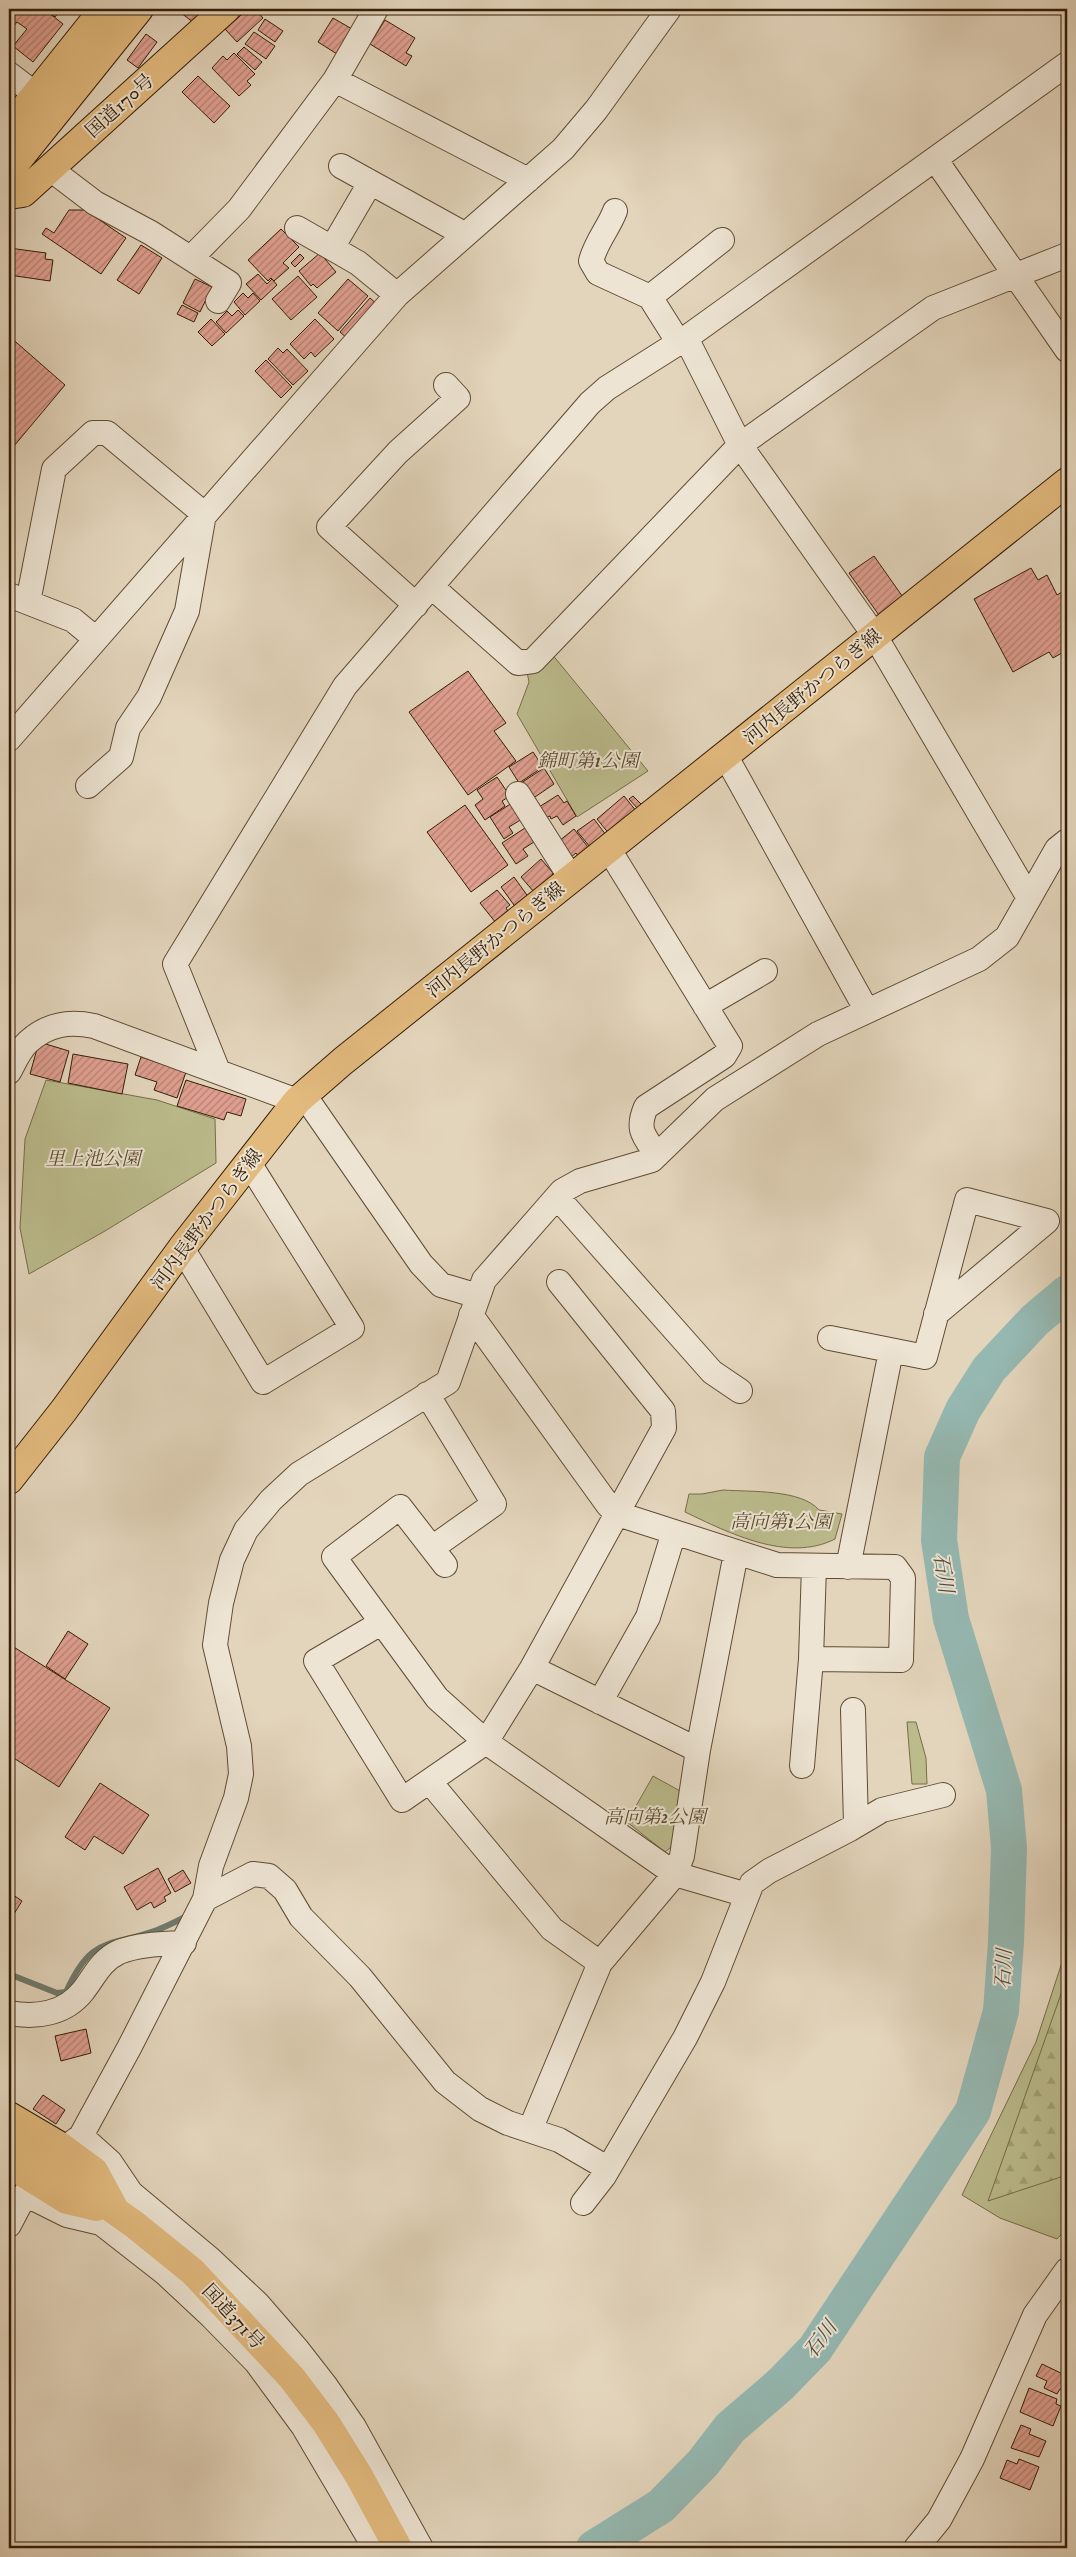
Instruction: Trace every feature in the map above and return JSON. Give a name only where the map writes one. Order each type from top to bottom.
[{"type":"main road","points":[[9,171],[45,102],[104,9]]},
{"type":"main road","points":[[9,128],[45,102],[139,9]]},
{"type":"main road","name":"国道170号","points":[[9,195],[22,193],[226,9]]},
{"type":"main road","name":"河内長野かつらぎ線","points":[[9,1480],[182,1248],[301,1098],[343,1061],[1067,482]]},
{"type":"main road","points":[[9,2116],[60,2146],[94,2171],[116,2212]]},
{"type":"main road","name":"国道371号","points":[[9,2141],[45,2162],[116,2212],[193,2272],[292,2378],[326,2423],[359,2476],[398,2548]]},
{"type":"main road","points":[[9,2164],[67,2200],[116,2212]]},
{"type":"street","points":[[191,258],[240,208],[335,80],[376,9]]},
{"type":"street","points":[[9,740],[204,514],[397,295],[407,288],[464,234],[563,149],[596,110],[669,9]]},
{"type":"street","points":[[218,1071],[175,964],[346,686],[590,403],[607,388],[682,341],[1067,64]]},
{"type":"street","points":[[9,74],[45,102]]},
{"type":"street","points":[[335,80],[528,180]]},
{"type":"street","points":[[934,159],[1067,350]]},
{"type":"street","points":[[341,166],[464,234]]},
{"type":"street","points":[[49,168],[95,203],[191,258],[229,283],[218,300]]},
{"type":"street","points":[[332,248],[370,183]]},
{"type":"street","points":[[615,211],[608,229],[595,246],[591,261],[598,274],[650,297],[682,341],[740,445],[875,636],[1029,898]]},
{"type":"street","points":[[297,228],[358,263],[397,295]]},
{"type":"street","points":[[650,297],[722,240]]},
{"type":"street","points":[[432,587],[518,663],[533,661],[740,445],[933,308],[1067,255]]},
{"type":"street","points":[[416,605],[329,527],[398,452],[458,398],[446,385]]},
{"type":"street","points":[[96,639],[73,620],[18,599],[54,469],[93,433],[107,433],[204,514]]},
{"type":"street","points":[[88,786],[121,757],[128,728],[148,697],[187,610],[204,514]]},
{"type":"street","points":[[725,755],[867,1011]]},
{"type":"street","points":[[518,794],[571,878]]},
{"type":"street","points":[[421,2548],[354,2427],[325,2385],[297,2350],[258,2304],[210,2259],[131,2193],[110,2162],[76,2139],[184,1942],[205,1899],[210,1866],[236,1798],[241,1774],[239,1746],[215,1645],[221,1604],[232,1560],[246,1530],[271,1500],[299,1474],[448,1382],[484,1280],[557,1196],[580,1181],[652,1160],[715,1099],[818,1034],[979,959],[1007,937],[1057,849],[1067,842]]},
{"type":"street","points":[[608,848],[730,1046],[724,1056],[646,1107],[640,1119],[641,1133],[657,1155]]},
{"type":"street","points":[[705,1006],[765,971]]},
{"type":"street","points":[[9,1072],[27,1043],[48,1029],[73,1022],[94,1026],[218,1071],[301,1098],[421,1264],[441,1285],[475,1306],[608,1505],[618,1514],[778,1565],[895,1567],[903,1578],[901,1660],[811,1659]]},
{"type":"street","points":[[182,1248],[263,1382],[352,1328],[249,1163]]},
{"type":"street","points":[[557,1196],[712,1372],[740,1391]]},
{"type":"street","points":[[830,1338],[925,1358],[936,1314],[967,1200],[1047,1221],[936,1314]]},
{"type":"street","points":[[381,1623],[316,1661],[402,1800],[486,1742],[532,1668],[664,1428],[663,1411],[559,1282]]},
{"type":"street","points":[[848,1567],[890,1350]]},
{"type":"street","points":[[428,1394],[494,1504],[439,1556],[400,1507],[334,1557],[437,1698],[486,1742],[675,1874],[747,1895]]},
{"type":"street","points":[[600,1702],[648,1617],[674,1532]]},
{"type":"street","points":[[530,2130],[600,1963],[675,1874],[682,1856],[698,1750],[736,1553]]},
{"type":"street","points":[[802,1766],[811,1659],[814,1566]]},
{"type":"street","points":[[532,1668],[698,1750]]},
{"type":"street","points":[[853,1710],[856,1826]]},
{"type":"street","points":[[430,1782],[552,1929],[600,1963]]},
{"type":"street","points":[[583,2203],[604,2176],[685,2038],[713,1982],[752,1883],[769,1871],[856,1826],[882,1810],[943,1795]]},
{"type":"street","points":[[205,1899],[253,1874],[269,1876],[285,1890],[301,1917],[360,1977],[445,2082],[480,2109],[508,2123],[559,2140],[607,2168]]},
{"type":"street","points":[[9,2013],[46,2014],[66,2007],[82,1992],[97,1968],[118,1952],[149,1945],[184,1942]]},
{"type":"street","points":[[9,2225],[26,2192],[67,2215],[101,2223],[165,2273],[256,2362],[303,2426],[344,2492],[375,2548]]},
{"type":"street","points":[[916,2548],[939,2520],[972,2459],[1034,2314],[1067,2270]]},
{"type":"green space","name":"錦町第1公園","points":[[551,653],[648,771],[577,817],[517,714],[529,682],[527,672]]},
{"type":"green space","name":"里上池公園","points":[[46,1080],[157,1100],[215,1119],[216,1163],[105,1231],[29,1274],[20,1228],[25,1139]]},
{"type":"green space","name":"高向第1公園","points":[[723,1490],[788,1495],[811,1503],[819,1510],[842,1514],[835,1539],[817,1546],[798,1548],[778,1547],[739,1536],[685,1512],[689,1494],[702,1494]]},
{"type":"green space","points":[[907,1722],[916,1722],[926,1758],[927,1784],[912,1784]]},
{"type":"green space","name":"高向第2公園","points":[[653,1776],[682,1792],[671,1847],[665,1852],[627,1822]]},
{"type":"green space","points":[[1067,1934],[1067,2228],[1057,2239],[1000,2218],[962,2195],[1036,2042],[1066,1950]]},
{"type":"green space","points":[[1067,1977],[1067,2175],[988,2201]]},
{"type":"building","points":[[9,9],[44,9],[63,24],[33,62],[13,46],[27,29],[17,22],[9,32]]},
{"type":"building","points":[[45,9],[61,9],[55,17]]},
{"type":"building","points":[[176,9],[206,9],[194,23]]},
{"type":"building","points":[[248,9],[255,9],[263,18],[237,42],[225,29]]},
{"type":"building","points":[[333,18],[352,29],[337,54],[318,42]]},
{"type":"building","points":[[265,19],[283,31],[275,42],[258,30]]},
{"type":"building","points":[[385,20],[415,38],[406,53],[412,56],[406,66],[370,44]]},
{"type":"building","points":[[254,32],[275,46],[266,59],[245,44]]},
{"type":"building","points":[[146,34],[157,42],[138,68],[127,60]]},
{"type":"building","points":[[244,47],[262,62],[255,70],[237,54]]},
{"type":"building","points":[[234,53],[255,74],[247,81],[251,85],[239,96],[212,68],[223,56],[227,60]]},
{"type":"building","points":[[198,76],[230,106],[214,123],[182,92]]},
{"type":"building","points":[[69,210],[85,210],[126,238],[101,274],[42,234],[46,228],[54,233]]},
{"type":"building","points":[[281,229],[299,247],[283,263],[289,268],[274,281],[271,278],[268,281],[248,260]]},
{"type":"building","points":[[141,245],[162,258],[139,294],[117,280]]},
{"type":"building","points":[[9,248],[46,253],[45,259],[53,260],[50,281],[9,275]]},
{"type":"building","points":[[320,253],[336,272],[317,288],[313,284],[311,286],[299,271]]},
{"type":"building","points":[[300,254],[304,258],[295,267],[291,263]]},
{"type":"building","points":[[258,274],[267,284],[272,279],[277,285],[261,300],[246,284]]},
{"type":"building","points":[[298,276],[317,297],[291,320],[272,299]]},
{"type":"building","points":[[195,279],[212,287],[200,312],[183,303]]},
{"type":"building","points":[[348,279],[368,296],[338,331],[318,313]]},
{"type":"building","points":[[243,293],[248,298],[253,293],[260,301],[245,315],[234,302]]},
{"type":"building","points":[[370,298],[379,306],[349,340],[340,332]]},
{"type":"building","points":[[182,305],[198,313],[194,322],[177,314]]},
{"type":"building","points":[[238,310],[244,316],[226,333],[216,322],[227,311],[232,316]]},
{"type":"building","points":[[211,319],[225,334],[212,346],[198,332]]},
{"type":"building","points":[[315,319],[334,339],[315,357],[311,352],[304,359],[290,344]]},
{"type":"building","points":[[9,336],[65,385],[9,452]]},
{"type":"building","points":[[278,348],[283,353],[287,349],[308,371],[293,385],[268,359]]},
{"type":"building","points":[[266,360],[292,387],[281,398],[255,371]]},
{"type":"building","points":[[874,556],[905,600],[881,618],[849,573]]},
{"type":"building","points":[[1031,568],[1038,580],[1047,575],[1057,595],[1062,592],[1067,602],[1067,650],[1053,658],[1049,652],[1013,672],[974,599]]},
{"type":"building","points":[[468,671],[506,723],[494,731],[516,761],[468,795],[409,712]]},
{"type":"building","points":[[533,752],[543,767],[519,783],[509,767]]},
{"type":"building","points":[[544,768],[554,784],[532,799],[521,783]]},
{"type":"building","points":[[497,777],[510,796],[502,801],[505,806],[485,820],[475,805],[483,799],[477,790]]},
{"type":"building","points":[[558,795],[564,803],[567,801],[576,816],[563,825],[557,816],[551,819],[550,816],[546,818],[539,807]]},
{"type":"building","points":[[624,796],[637,812],[610,835],[597,819]]},
{"type":"building","points":[[633,796],[642,805],[638,809],[629,799]]},
{"type":"building","points":[[512,803],[522,819],[509,827],[513,833],[504,839],[490,817]]},
{"type":"building","points":[[465,805],[508,865],[471,892],[427,832]]},
{"type":"building","points":[[594,819],[609,839],[594,852],[577,831]]},
{"type":"building","points":[[525,828],[534,842],[523,849],[528,856],[516,864],[502,843]]},
{"type":"building","points":[[574,829],[591,851],[580,859],[576,853],[571,857],[559,841]]},
{"type":"building","points":[[541,859],[553,873],[551,878],[534,892],[521,877]]},
{"type":"building","points":[[514,877],[532,902],[519,912],[501,887]]},
{"type":"building","points":[[497,890],[510,905],[506,908],[513,918],[500,928],[480,903]]},
{"type":"building","points":[[39,1042],[69,1051],[60,1082],[30,1074]]},
{"type":"building","points":[[73,1054],[128,1064],[122,1094],[68,1083]]},
{"type":"building","points":[[141,1057],[186,1072],[177,1098],[154,1090],[157,1082],[135,1075]]},
{"type":"building","points":[[186,1080],[246,1099],[241,1116],[227,1112],[224,1120],[177,1106]]},
{"type":"building","points":[[68,1631],[88,1644],[65,1679],[46,1666]]},
{"type":"building","points":[[9,1644],[110,1708],[59,1787],[9,1755]]},
{"type":"building","points":[[100,1783],[149,1815],[123,1854],[94,1836],[85,1850],[65,1837]]},
{"type":"building","points":[[158,1868],[171,1893],[164,1897],[166,1901],[154,1908],[151,1902],[137,1910],[124,1887]]},
{"type":"building","points":[[183,1870],[191,1883],[175,1892],[168,1879]]},
{"type":"building","points":[[9,1892],[22,1901],[9,1922]]},
{"type":"building","points":[[86,2029],[91,2053],[61,2061],[55,2036]]},
{"type":"building","points":[[43,2095],[65,2110],[56,2124],[33,2109]]},
{"type":"building","points":[[1042,2364],[1067,2376],[1067,2388],[1060,2389],[1057,2394],[1044,2388],[1047,2381],[1036,2376]]},
{"type":"building","points":[[1029,2388],[1057,2399],[1056,2404],[1061,2406],[1053,2426],[1020,2412]]},
{"type":"building","points":[[1021,2425],[1031,2429],[1029,2434],[1046,2441],[1039,2457],[1011,2448]]},
{"type":"building","points":[[1019,2459],[1039,2467],[1030,2490],[1000,2478],[1007,2460],[1017,2464]]},
{"type":"waterway","name":"石川","points":[[594,2548],[661,2506],[703,2463],[730,2428],[781,2384],[815,2349],[973,2111],[1001,2011],[1006,1942],[1009,1848],[1004,1790],[951,1619],[939,1540],[942,1457],[963,1410],[989,1369],[1035,1320],[1067,1293]]},
{"type":"waterway","points":[[9,1974],[57,1993],[66,1992],[84,1961],[102,1946],[161,1928],[189,1915]]}]
